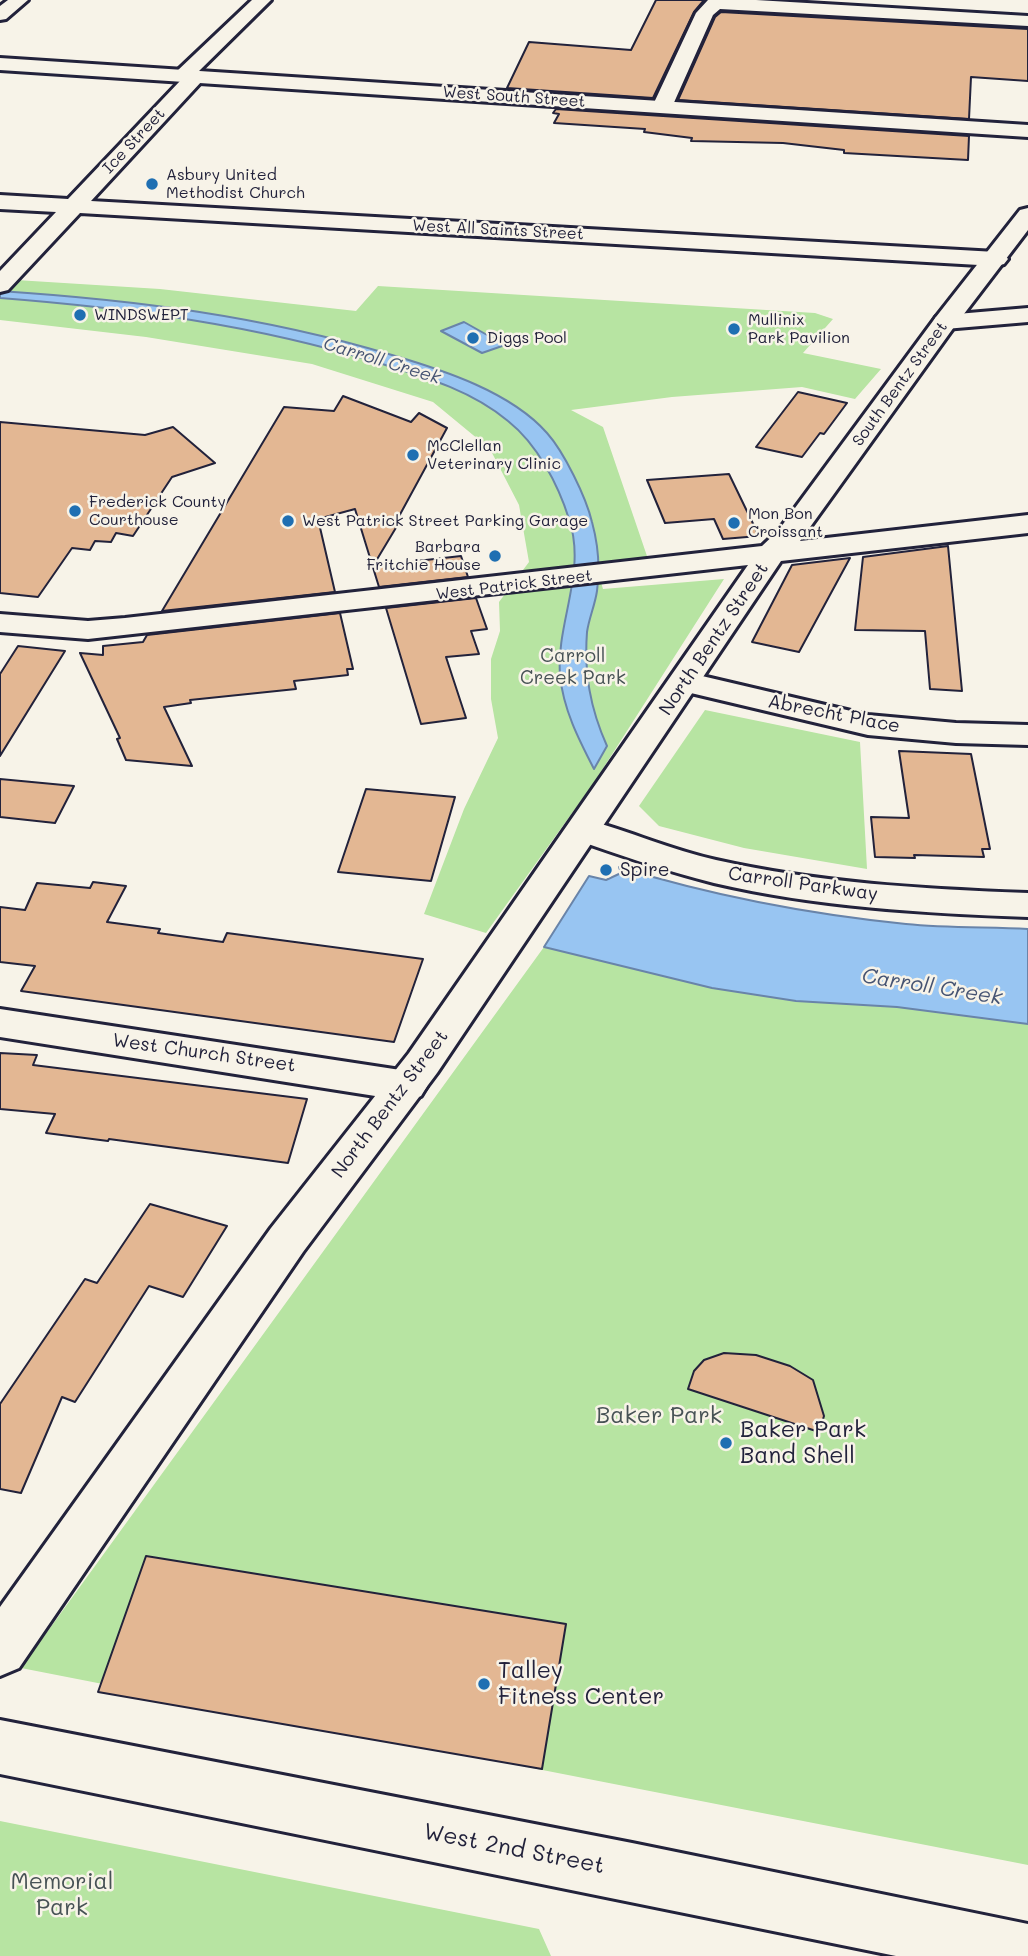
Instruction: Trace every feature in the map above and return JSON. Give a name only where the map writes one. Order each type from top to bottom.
[{"type":"street","points":[[0,15],[19,0]]},
{"type":"street","name":"Ice Street","points":[[0,285],[189,76],[262,0]]},
{"type":"street","points":[[662,107],[705,13],[717,1],[1028,21]]},
{"type":"street","name":"West South Street","points":[[0,64],[1028,131]]},
{"type":"street","name":"West All Saints Street","points":[[0,202],[996,259]]},
{"type":"street","name":"South Bentz Street","points":[[772,552],[788,537],[1028,215]]},
{"type":"street","points":[[945,323],[1028,314]]},
{"type":"street","name":"West Patrick Street","points":[[0,623],[88,630],[560,580],[772,552],[1028,524]]},
{"type":"street","name":"North Bentz Street","points":[[0,1651],[287,1240],[407,1086],[772,552]]},
{"type":"street","name":"Abrecht Place","points":[[685,682],[868,725],[956,733],[1028,735]]},
{"type":"street","name":"Carroll Parkway","points":[[584,830],[730,874],[838,892],[1028,905]]},
{"type":"street","name":"West Church Street","points":[[0,1023],[407,1086]]},
{"type":"street","name":"West 2nd Street","points":[[10,1749],[632,1871],[1028,1954]]},
{"type":"green space","name":"Carroll Creek Park","points":[[0,279],[160,289],[356,311],[378,286],[815,313],[833,319],[803,353],[881,369],[855,399],[802,387],[672,397],[571,410],[603,427],[648,559],[596,566],[603,589],[724,579],[595,781],[486,933],[424,914],[464,809],[498,738],[491,699],[491,659],[500,631],[499,602],[529,562],[519,505],[490,449],[433,402],[312,364],[146,337],[0,320]]},
{"type":"green space","points":[[705,710],[860,742],[867,869],[744,848],[659,826],[639,806]]},
{"type":"green space","name":"Baker Park","points":[[619,867],[725,895],[833,915],[921,925],[1028,930],[1028,1865],[21,1668],[544,947],[589,876],[607,880],[621,873]]},
{"type":"green space","name":"Memorial Park","points":[[0,1821],[539,1929],[551,1956],[0,1956]]},
{"type":"water","name":"Carroll Creek","points":[[0,291],[100,299],[198,312],[343,341],[454,375],[496,394],[532,418],[554,441],[574,475],[585,500],[596,539],[598,583],[587,632],[586,662],[592,704],[607,746],[594,769],[568,712],[560,675],[562,636],[573,578],[574,539],[559,492],[545,466],[528,441],[508,421],[479,401],[447,386],[286,338],[144,313],[0,298]]},
{"type":"water","name":"Diggs Pool","points":[[464,322],[505,345],[482,353],[441,331]]},
{"type":"water","name":"Carroll Creek","points":[[619,867],[725,895],[833,915],[921,925],[1028,929],[1028,1024],[897,1007],[796,1001],[712,988],[544,947],[589,876],[606,880],[621,873]]},
{"type":"building","points":[[656,0],[704,0],[694,12],[653,98],[507,88],[529,42],[631,50]]},
{"type":"building","points":[[721,12],[1028,29],[1028,81],[971,77],[969,119],[678,100],[715,17]]},
{"type":"building","points":[[556,109],[969,136],[968,160],[844,153],[844,150],[783,143],[691,141],[692,138],[644,132],[645,129],[554,123],[559,114],[553,113]]},
{"type":"building","points":[[798,392],[847,403],[824,434],[820,433],[802,457],[756,447]]},
{"type":"building","name":"West Patrick Street Parking Garage","points":[[343,396],[411,422],[419,413],[447,428],[397,520],[400,521],[373,566],[461,556],[468,577],[379,587],[355,509],[318,519],[335,592],[162,611],[284,407],[334,411]]},
{"type":"building","name":"Frederick County Courthouse","points":[[0,422],[145,435],[173,427],[215,463],[172,477],[133,536],[116,533],[111,542],[95,541],[90,550],[72,548],[38,597],[0,593]]},
{"type":"building","points":[[729,474],[759,536],[723,539],[714,519],[665,523],[647,480]]},
{"type":"building","points":[[948,546],[962,691],[930,689],[925,631],[855,630],[863,557]]},
{"type":"building","points":[[850,558],[799,652],[752,642],[792,565]]},
{"type":"building","points":[[476,598],[487,629],[471,631],[479,654],[446,657],[466,718],[421,724],[386,608]]},
{"type":"building","points":[[340,613],[353,669],[347,669],[348,675],[294,681],[296,689],[190,700],[191,703],[164,707],[192,766],[126,760],[117,739],[120,738],[80,653],[103,655],[103,646],[143,642],[147,635]]},
{"type":"building","points":[[18,646],[65,651],[0,756],[0,674]]},
{"type":"building","points":[[899,751],[971,754],[990,849],[982,849],[984,857],[875,857],[871,817],[909,818]]},
{"type":"building","points":[[0,779],[74,786],[55,823],[0,817]]},
{"type":"building","points":[[366,789],[455,797],[431,881],[338,872]]},
{"type":"building","points":[[93,882],[126,886],[107,922],[160,929],[158,933],[223,942],[227,933],[423,959],[394,1042],[21,991],[35,966],[0,962],[0,907],[25,910],[37,883],[90,888]]},
{"type":"building","points":[[0,1053],[37,1055],[33,1065],[307,1099],[288,1163],[46,1133],[55,1114],[0,1109]]},
{"type":"building","points":[[150,1204],[227,1226],[183,1297],[149,1286],[75,1402],[62,1397],[21,1493],[0,1489],[0,1404],[85,1279],[97,1283]]},
{"type":"building","points":[[724,1353],[756,1355],[790,1366],[813,1380],[824,1416],[819,1432],[688,1389],[694,1371],[704,1360]]},
{"type":"building","points":[[146,1556],[566,1624],[542,1769],[98,1692]]},
{"type":"place","name":"Asbury United Methodist Church","points":[[152,184]]},
{"type":"place","name":"WINDSWEPT","points":[[80,315]]},
{"type":"place","name":"Mullinix Park Pavilion","points":[[734,329]]},
{"type":"place","name":"Diggs Pool","points":[[473,338]]},
{"type":"place","name":"McClellan Veterinary Clinic","points":[[413,455]]},
{"type":"place","name":"Frederick County Courthouse","points":[[75,511]]},
{"type":"place","name":"West Patrick Street Parking Garage","points":[[288,521]]},
{"type":"place","name":"Mon Bon Croissant","points":[[734,523]]},
{"type":"place","name":"Barbara Fritchie House","points":[[495,556]]},
{"type":"place","name":"Spire","points":[[606,870]]},
{"type":"place","name":"Baker Park Band Shell","points":[[726,1443]]},
{"type":"place","name":"Talley Fitness Center","points":[[484,1684]]}]
